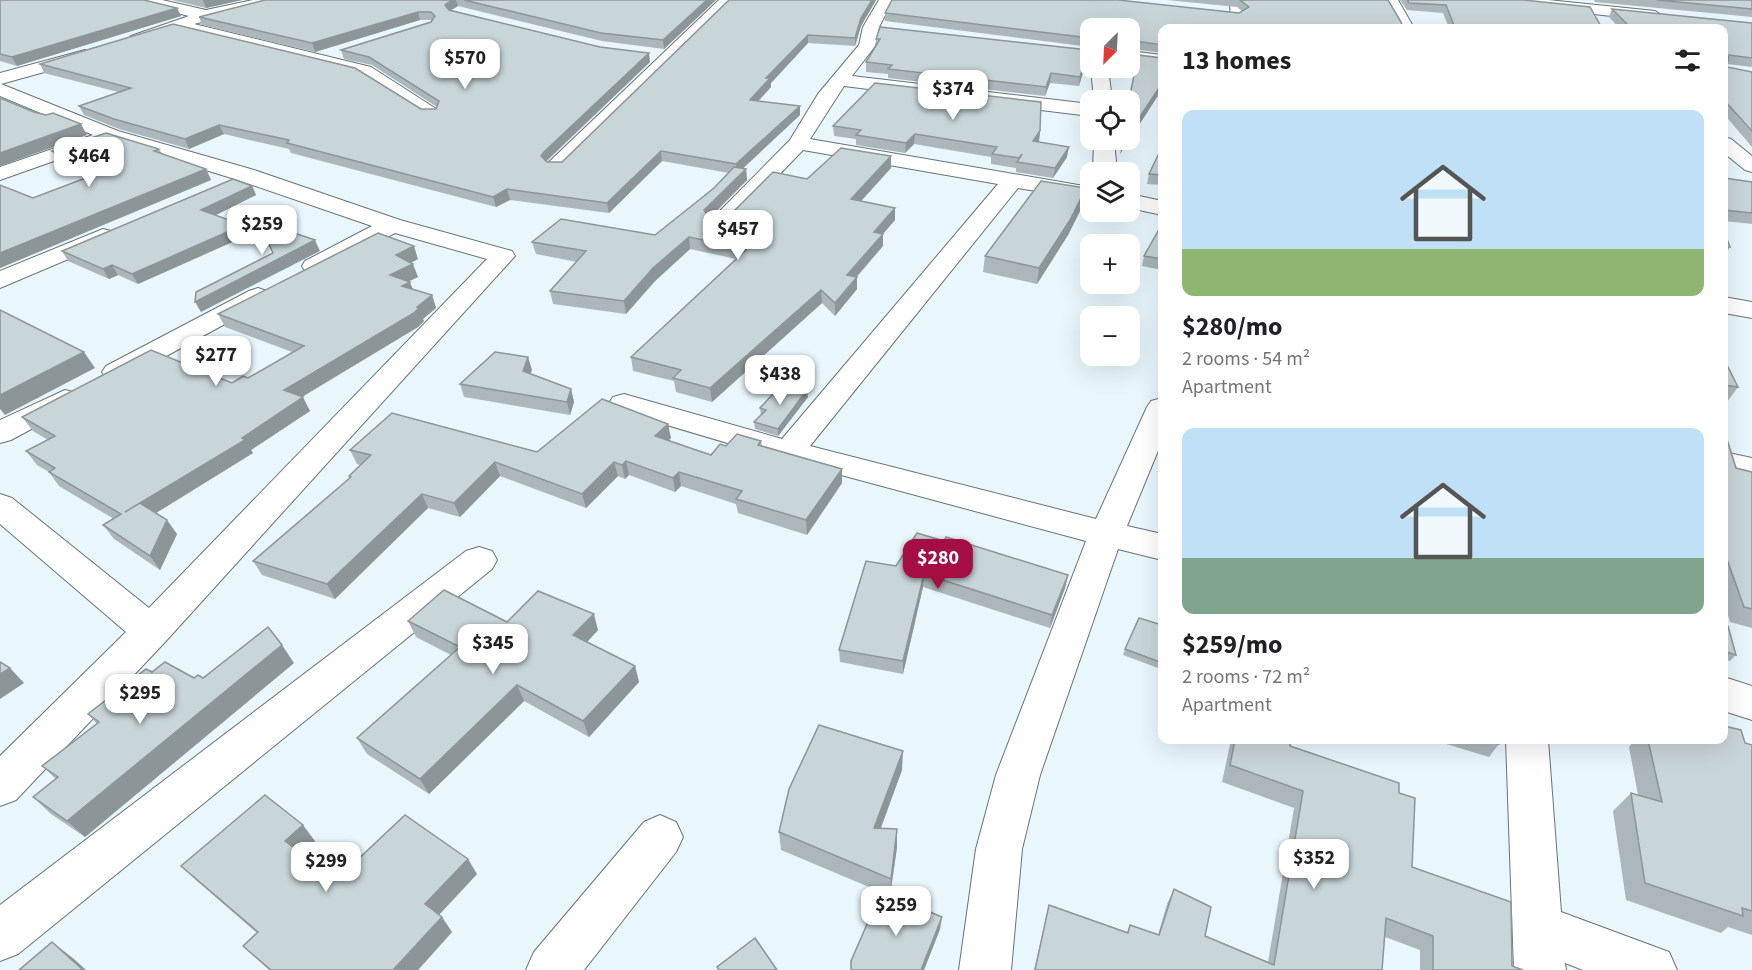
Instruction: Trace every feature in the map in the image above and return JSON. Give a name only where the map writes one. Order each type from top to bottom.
[{"type":"street","points":[[143,0],[206,15]]},
{"type":"street","points":[[126,42],[206,15],[273,0]]},
{"type":"street","points":[[556,166],[727,0]]},
{"type":"street","points":[[719,224],[798,143],[825,98],[867,46],[871,27],[886,0]]},
{"type":"street","points":[[1391,0],[1404,24]]},
{"type":"street","points":[[1506,0],[1576,4],[1675,18]]},
{"type":"street","points":[[1576,4],[1595,24]]},
{"type":"street","points":[[178,26],[365,71],[432,112]]},
{"type":"street","points":[[871,27],[894,29]]},
{"type":"street","points":[[0,80],[104,49]]},
{"type":"street","points":[[317,59],[349,50]]},
{"type":"street","points":[[647,55],[669,57]]},
{"type":"street","points":[[1140,57],[1158,60]]},
{"type":"street","points":[[840,80],[1080,109]]},
{"type":"street","points":[[0,89],[111,135],[246,176],[392,225],[503,256],[151,631],[0,786]]},
{"type":"street","points":[[0,174],[111,135]]},
{"type":"street","points":[[798,143],[1080,192]]},
{"type":"street","points":[[1728,146],[1752,166]]},
{"type":"street","points":[[214,189],[246,176]]},
{"type":"street","points":[[789,451],[1011,182]]},
{"type":"street","points":[[1140,203],[1158,207]]},
{"type":"street","points":[[0,280],[128,225]]},
{"type":"street","points":[[0,433],[392,225]]},
{"type":"street","points":[[1728,306],[1752,310]]},
{"type":"street","points":[[624,403],[789,451],[1158,546]]},
{"type":"street","points":[[985,970],[999,849],[1018,775],[1106,534],[1158,416]]},
{"type":"street","points":[[1728,463],[1752,469]]},
{"type":"street","points":[[0,506],[151,631]]},
{"type":"street","points":[[0,936],[479,560]]},
{"type":"street","points":[[1728,695],[1752,703]]},
{"type":"street","points":[[1527,744],[1539,949],[1651,970]]},
{"type":"street","points":[[552,970],[660,837]]},
{"type":"building","points":[[0,0],[144,0],[177,8],[12,57],[0,54]]},
{"type":"building","points":[[265,0],[452,0],[445,5],[449,10],[600,47],[649,53],[541,156],[547,162],[562,162],[729,0],[872,0],[861,18],[855,38],[808,35],[766,78],[770,78],[750,100],[800,106],[736,164],[661,151],[607,203],[507,189],[493,197],[287,143],[289,140],[219,125],[185,139],[114,119],[79,106],[131,88],[40,64],[173,24],[355,68],[421,109],[436,109],[439,101],[369,57],[341,50],[431,22],[435,16],[431,12],[418,12],[312,43],[199,17]]},
{"type":"building","points":[[464,0],[707,0],[663,40],[601,33]]},
{"type":"building","points":[[892,0],[1118,0],[1239,13],[1249,7],[1240,0],[1388,0],[1402,24],[1158,24],[1158,44],[1140,42],[1140,18],[1080,18],[1080,37],[885,13]]},
{"type":"building","points":[[1407,0],[1524,0],[1590,7],[1600,24],[1453,24],[1446,5],[1409,3]]},
{"type":"building","points":[[1657,0],[1752,0],[1752,9]]},
{"type":"building","points":[[1612,9],[1752,23],[1752,58],[1729,55],[1728,61],[1728,24],[1627,24]]},
{"type":"building","points":[[880,27],[1080,49],[1080,77],[1051,73],[1046,87],[888,69],[892,65],[866,62],[880,39],[876,39]]},
{"type":"building","points":[[1140,55],[1158,58],[1158,90],[1140,117],[1140,90],[1131,90],[1133,78],[1140,78]]},
{"type":"building","points":[[1728,67],[1752,72],[1752,131],[1728,104]]},
{"type":"building","points":[[875,83],[1041,102],[1040,131],[1033,141],[1069,147],[1055,168],[1017,162],[1022,154],[1019,158],[992,154],[997,147],[915,134],[906,143],[856,135],[861,130],[833,126]]},
{"type":"building","points":[[0,98],[34,112],[46,115],[53,113],[81,124],[0,153]]},
{"type":"building","points":[[106,133],[159,149],[154,151],[206,169],[0,253],[0,185],[33,198],[104,171],[52,151]]},
{"type":"building","points":[[841,148],[891,156],[851,199],[895,208],[874,232],[883,234],[847,275],[857,277],[835,303],[821,290],[710,388],[673,378],[681,370],[631,357],[747,249],[689,237],[653,268],[624,301],[550,291],[586,251],[532,242],[561,219],[655,235],[714,188],[734,167],[746,169],[704,210],[710,219],[727,218],[773,172],[807,179]]},
{"type":"building","points":[[1158,155],[1158,175],[1149,174]]},
{"type":"building","points":[[233,179],[252,186],[201,210],[243,225],[132,274],[112,265],[103,269],[62,251]]},
{"type":"building","points":[[1728,179],[1752,182],[1752,213],[1728,210]]},
{"type":"building","points":[[1041,181],[1080,187],[1080,200],[1070,220],[1039,268],[985,256]]},
{"type":"building","points":[[258,221],[315,240],[195,302],[196,292],[273,253]]},
{"type":"building","points":[[1158,231],[1158,258],[1144,256]]},
{"type":"building","points":[[378,233],[414,246],[396,255],[413,264],[390,275],[410,282],[402,286],[432,295],[417,307],[419,308],[414,313],[284,390],[303,397],[242,438],[245,440],[140,503],[167,520],[150,556],[103,525],[121,514],[49,472],[55,468],[26,451],[55,436],[22,417],[151,350],[232,383],[243,376],[248,378],[304,346],[218,314]]},
{"type":"building","points":[[0,310],[84,352],[0,395]]},
{"type":"building","points":[[495,352],[528,357],[523,371],[571,389],[567,402],[460,384]]},
{"type":"building","points":[[1728,367],[1738,387],[1728,386]]},
{"type":"building","points":[[782,384],[807,390],[778,429],[754,422],[766,410],[760,408]]},
{"type":"building","points":[[602,399],[668,424],[655,436],[711,455],[720,444],[726,446],[737,434],[761,441],[758,445],[842,469],[806,520],[736,499],[742,491],[679,472],[673,478],[626,461],[622,465],[614,462],[582,494],[495,462],[454,503],[422,494],[327,584],[253,561],[351,477],[349,476],[371,455],[350,450],[392,413],[537,452]]},
{"type":"building","points":[[1728,443],[1736,468],[1752,472],[1752,609],[1744,607],[1728,562]]},
{"type":"building","points":[[917,533],[944,541],[946,537],[1068,575],[1052,615],[924,574],[903,661],[839,650],[866,561],[896,566]]},
{"type":"building","points":[[444,590],[507,622],[538,591],[594,614],[573,635],[635,666],[583,721],[517,685],[420,779],[357,738],[460,647],[408,621]]},
{"type":"building","points":[[1139,618],[1158,624],[1158,661],[1125,649]]},
{"type":"building","points":[[1728,626],[1736,655],[1728,652]]},
{"type":"building","points":[[268,627],[282,645],[67,821],[33,797],[58,777],[42,766],[99,722],[88,714],[146,669],[152,672],[165,662],[194,678],[198,675],[203,678]]},
{"type":"building","points":[[0,662],[10,668],[0,674]]},
{"type":"building","points":[[819,725],[903,751],[874,828],[897,829],[891,879],[779,832],[789,789]]},
{"type":"building","points":[[1728,727],[1741,730],[1745,743],[1752,745],[1752,911],[1742,908],[1743,916],[1645,883],[1631,793],[1662,802],[1649,744],[1728,744]]},
{"type":"building","points":[[1234,744],[1290,744],[1290,746],[1399,783],[1399,793],[1415,798],[1412,867],[1511,902],[1512,966],[1523,970],[1433,970],[1433,936],[1386,918],[1382,970],[1035,970],[1049,905],[1128,933],[1130,925],[1159,935],[1174,889],[1211,907],[1205,936],[1274,965],[1303,791],[1230,765]]},
{"type":"building","points":[[265,795],[303,825],[285,841],[336,880],[405,815],[468,859],[425,904],[442,917],[393,970],[271,970],[243,946],[258,932],[181,866]]},
{"type":"building","points":[[881,892],[942,917],[921,970],[851,970],[851,961]]},
{"type":"building","points":[[755,938],[777,970],[719,970],[717,967]]},
{"type":"building","points":[[52,942],[83,970],[19,970]]}]
